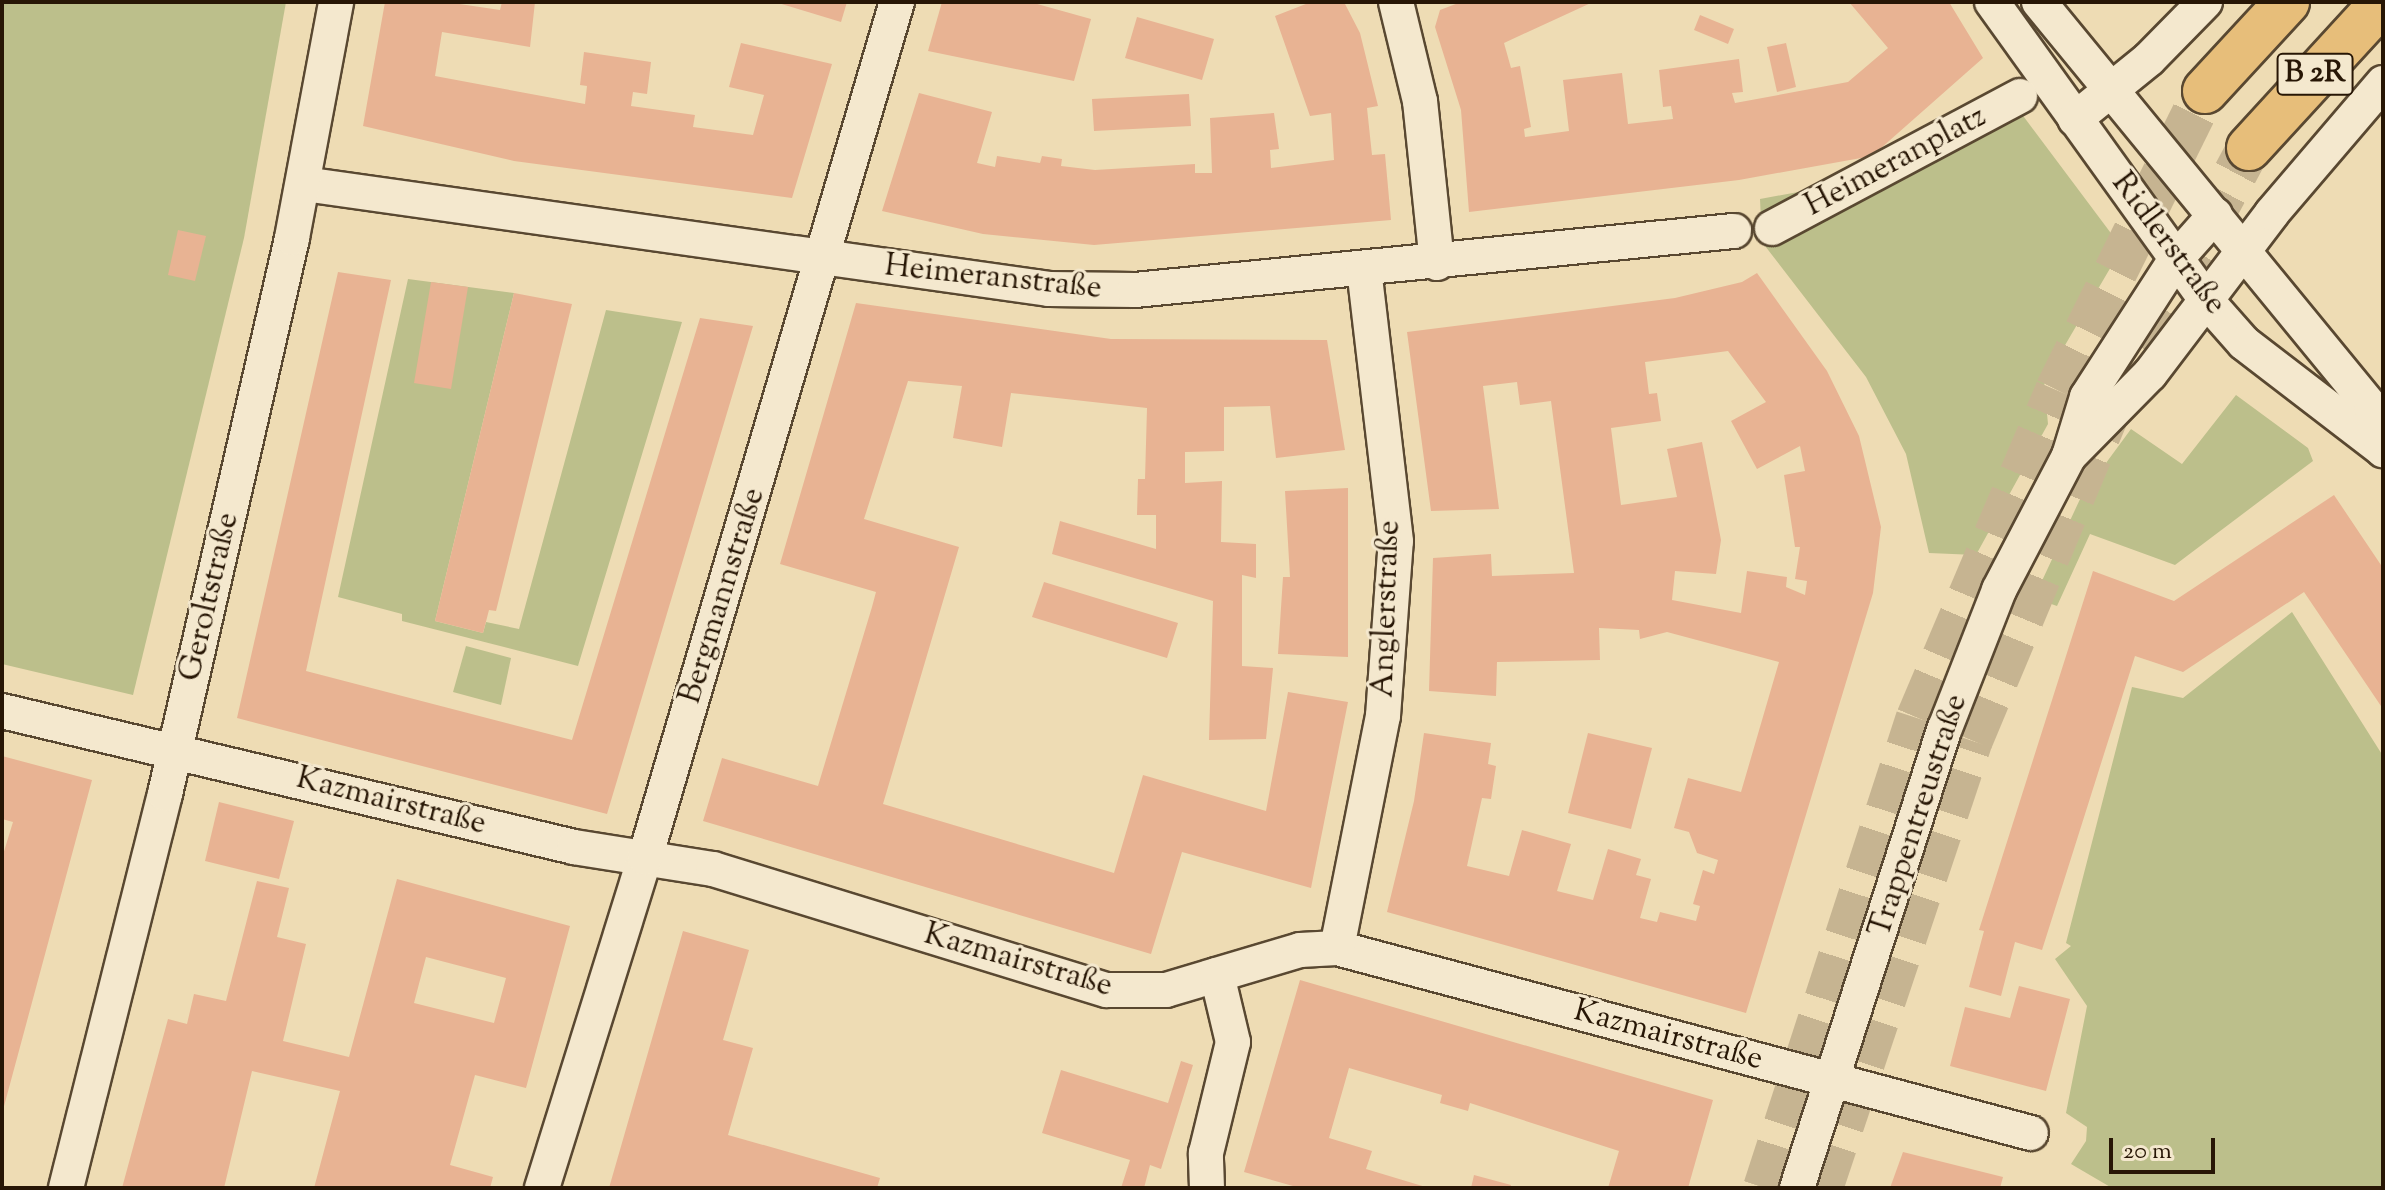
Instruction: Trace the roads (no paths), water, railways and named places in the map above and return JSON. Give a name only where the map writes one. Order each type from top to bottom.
[{"type":"highway","name":"B 2R","points":[[2205,91],[2287,2]]},
{"type":"highway","name":"B 2R","points":[[2249,148],[2383,2]]},
{"type":"street","name":"Geroltstraße","points":[[66,1188],[175,749],[304,184],[336,2]]},
{"type":"street","name":"Bergmannstraße","points":[[542,1188],[645,858],[897,2]]},
{"type":"street","points":[[1396,2],[1420,101],[1437,263]]},
{"type":"street","name":"Ridlerstraße","points":[[1992,2],[2206,300],[2244,343],[2383,449]]},
{"type":"street","name":"Ridlerstraße","points":[[2039,2],[2112,87],[2371,407],[2383,449]]},
{"type":"street","points":[[2075,119],[2149,59],[2205,2]]},
{"type":"street","name":"Trappentreustraße","points":[[2069,456],[2114,416],[2244,250],[2383,83]]},
{"type":"street","name":"Heimeranplatz","points":[[1772,228],[2020,96]]},
{"type":"street","name":"Heimeranstraße","points":[[304,184],[823,260],[1049,289],[1135,290],[1437,263],[1734,231]]},
{"type":"street","name":"Trappentreustraße","points":[[1797,1188],[1834,1081],[1945,728],[1999,590],[2069,456],[2087,397],[2176,259],[2215,215]]},
{"type":"street","name":"Anglerstraße","points":[[1337,948],[1383,716],[1396,541],[1364,268]]},
{"type":"street","name":"Kazmairstraße","points":[[2,711],[175,749],[574,847],[713,869],[1107,990],[1166,990],[1300,950],[1337,948],[2031,1133]]},
{"type":"street","points":[[1207,1188],[1206,1153],[1233,1042],[1217,975]]},
{"type":"tunnel","points":[[1765,1188],[1918,718],[2057,390],[2205,91]]},
{"type":"tunnel","points":[[1821,1188],[1971,740],[2111,406],[2249,148]]}]
